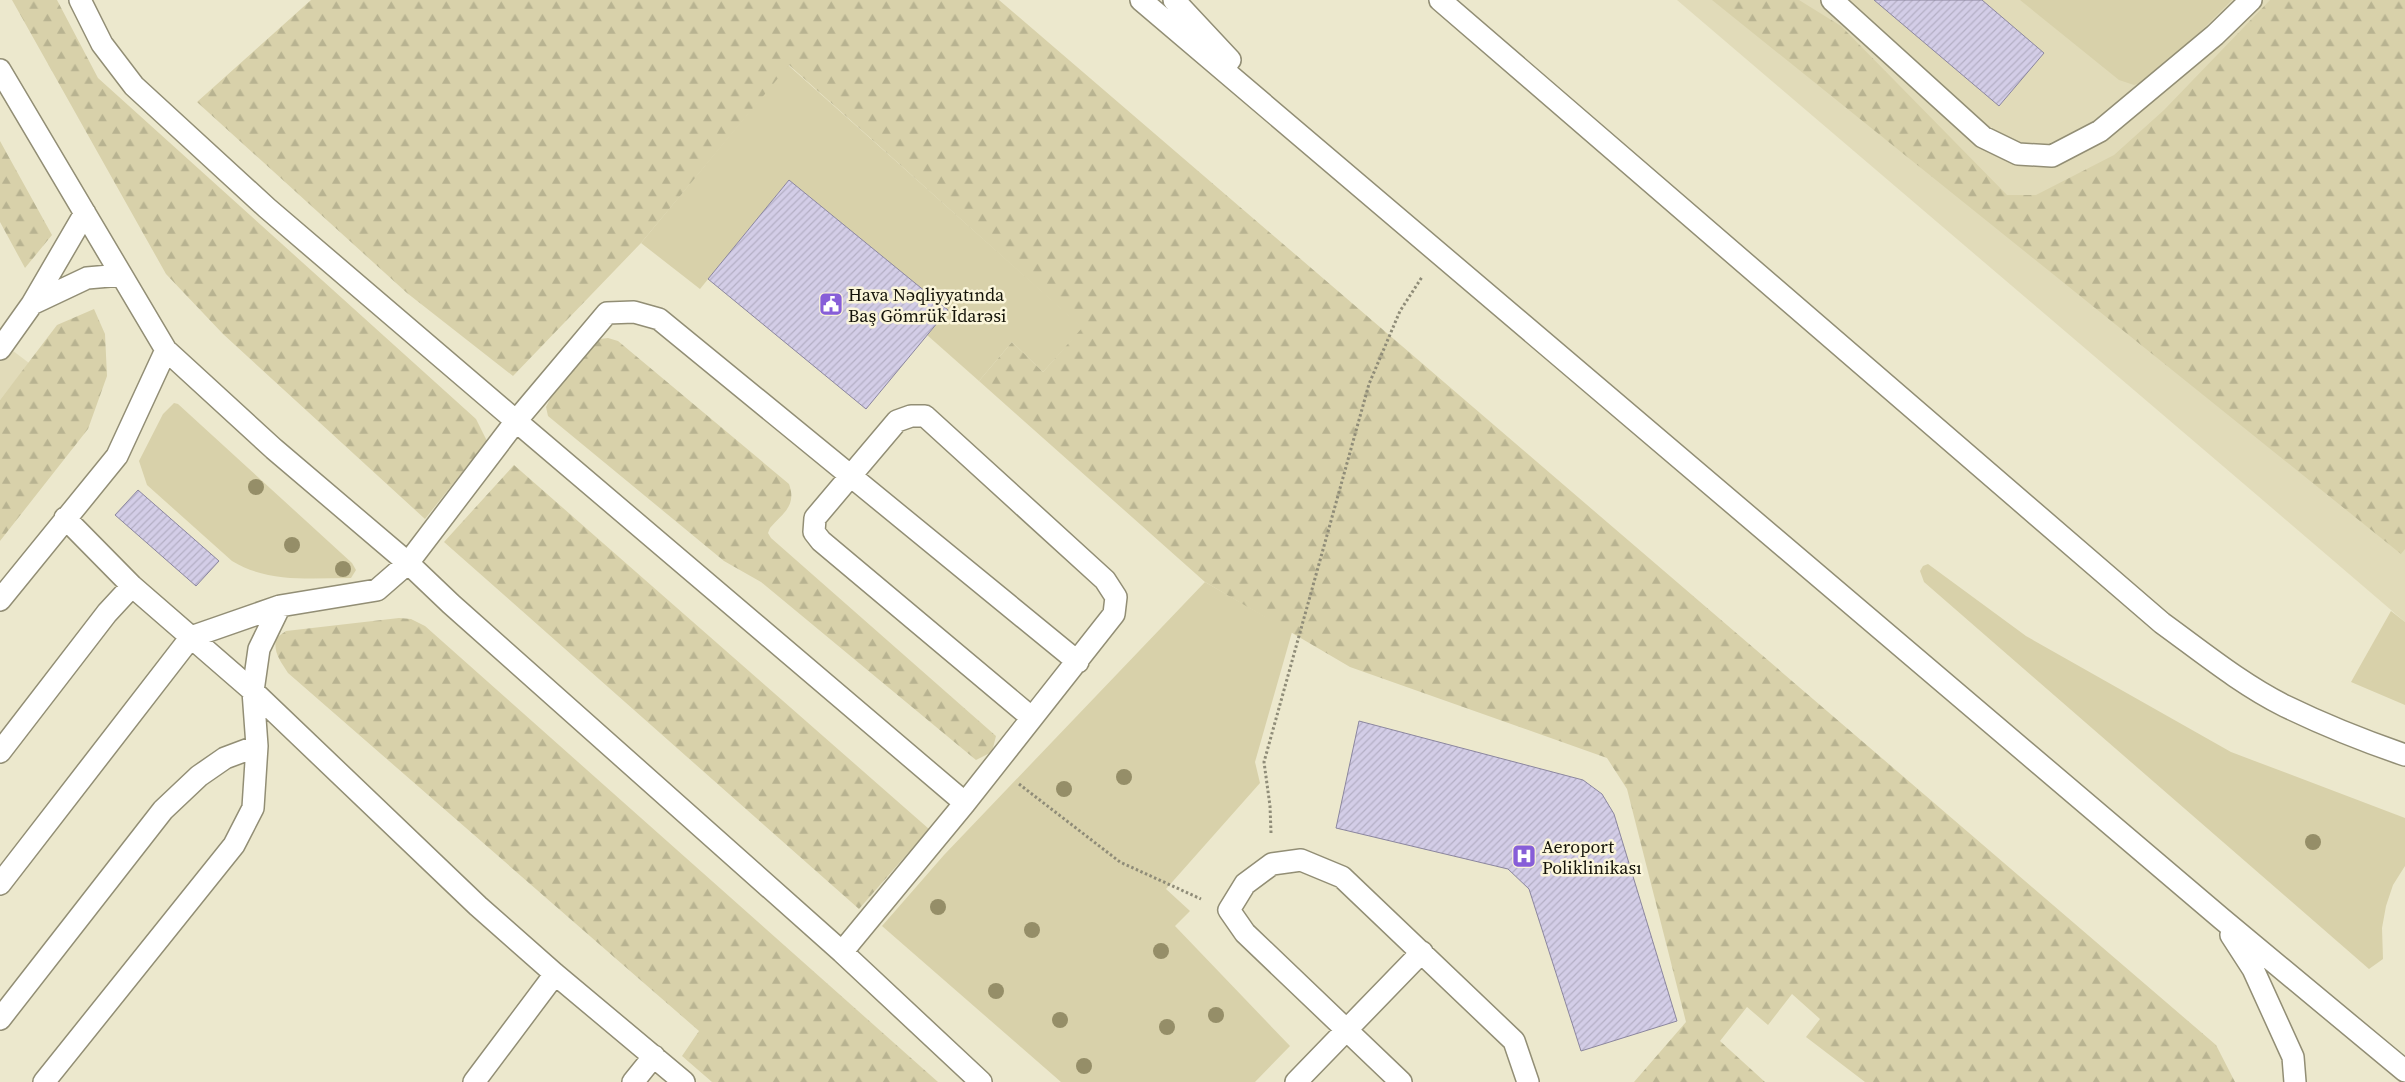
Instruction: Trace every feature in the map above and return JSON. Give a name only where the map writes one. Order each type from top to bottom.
[{"type":"lane","points":[[80,0],[102,44],[134,86],[267,208],[965,803]]},
{"type":"lane","points":[[1141,0],[2222,920],[2405,1070]]},
{"type":"lane","points":[[1174,0],[1295,130]]},
{"type":"lane","points":[[1440,0],[2162,623],[2219,665],[2284,705],[2351,736],[2405,755]]},
{"type":"lane","points":[[1832,0],[1983,138],[2018,154],[2052,156],[2100,131],[2215,35],[2251,0]]},
{"type":"lane","points":[[0,70],[166,350],[274,449],[408,563],[451,604],[842,952],[981,1082]]},
{"type":"lane","points":[[0,348],[32,304],[85,213]]},
{"type":"lane","points":[[32,304],[87,278],[121,275]]},
{"type":"lane","points":[[0,884],[191,637],[280,606],[378,590],[408,563],[516,421],[607,313],[634,312],[659,319],[1078,662]]},
{"type":"lane","points":[[0,600],[117,456],[166,350]]},
{"type":"lane","points":[[842,952],[1078,662],[1114,614],[1116,597],[1105,580],[925,416],[911,416],[897,421],[815,518],[814,532],[820,542],[1032,718]]},
{"type":"lane","points":[[65,518],[132,586],[253,691],[458,886],[555,974],[684,1082]]},
{"type":"lane","points":[[0,752],[107,613],[132,586]]},
{"type":"lane","points":[[44,1082],[234,845],[253,808],[257,746],[253,691],[259,650],[280,606]]},
{"type":"lane","points":[[0,1019],[163,810],[199,776],[224,758],[257,746]]},
{"type":"lane","points":[[1401,1082],[1245,933],[1229,910],[1245,884],[1272,864],[1301,860],[1342,877],[1514,1041],[1528,1082]]},
{"type":"lane","points":[[2222,920],[2253,969],[2293,1058],[2295,1082]]},
{"type":"lane","points":[[1296,1082],[1422,952]]},
{"type":"lane","points":[[474,1082],[555,974]]},
{"type":"lane","points":[[633,1082],[654,1056]]},
{"type":"path","points":[[1272,864],[1270,806],[1264,762],[1369,384],[1400,311],[1438,252]]},
{"type":"path","points":[[995,765],[1120,862],[1183,892],[1229,910]]},
{"type":"shaded area","points":[[1677,0],[2405,0],[2405,622],[2258,496]]},
{"type":"shaded area","points":[[0,341],[29,363],[0,400]]},
{"type":"green space","points":[[12,0],[57,0],[98,78],[476,419],[487,441],[425,519],[223,334],[166,274]]},
{"type":"green space","points":[[311,0],[999,0],[2216,1045],[2235,1082],[1865,1082],[1806,1037],[1820,1019],[1792,994],[1768,1025],[1747,1007],[1720,1041],[1765,1082],[1634,1082],[1686,1022],[1627,789],[1607,758],[1350,667],[1205,582],[979,381],[1012,342],[1043,372],[1082,328],[789,65],[641,243],[513,376],[407,293],[197,102]]},
{"type":"green space","points":[[1712,0],[1799,0],[1841,26],[2007,195],[2036,195],[2114,155],[2164,110],[2270,0],[2405,0],[2405,549],[2401,554]]},
{"type":"green space","points":[[2020,0],[2232,0],[2153,79],[2134,85],[2119,80]]},
{"type":"green space","points":[[788,65],[1083,328],[1043,372],[1012,342],[979,381],[927,335],[947,310],[789,180],[700,289],[641,243]]},
{"type":"green space","points":[[0,141],[52,235],[25,268],[0,222]]},
{"type":"green space","points":[[94,309],[105,334],[107,376],[88,429],[0,541],[0,400],[57,325]]},
{"type":"green space","points":[[608,338],[618,341],[789,484],[791,492],[790,504],[770,528],[768,533],[771,538],[996,736],[992,752],[976,760],[761,582],[724,561],[548,416],[546,407],[551,397],[600,339]]},
{"type":"green space","points":[[174,403],[178,404],[352,563],[356,570],[351,578],[290,578],[260,573],[246,568],[232,561],[147,485],[139,461],[163,414]]},
{"type":"green space","points":[[514,465],[929,829],[859,909],[444,542]]},
{"type":"green space","points":[[1928,564],[2026,636],[2231,752],[2405,818],[2405,866],[2393,885],[2386,906],[2382,928],[2383,959],[2369,969],[1924,582],[1920,571],[1923,566]]},
{"type":"green space","points":[[1205,582],[1292,632],[1255,762],[1260,783],[1166,889],[1190,911],[1175,926],[1290,1046],[1255,1082],[1061,1082],[882,926],[944,855]]},
{"type":"green space","points":[[2391,611],[2405,622],[2405,705],[2351,682]]},
{"type":"green space","points":[[399,618],[411,619],[425,626],[938,1082],[712,1082],[682,1056],[699,1031],[288,673],[277,653],[276,638],[286,631]]},
{"type":"building","points":[[1874,0],[1982,0],[2044,53],[1999,106]]},
{"type":"building","points":[[789,180],[948,310],[866,409],[708,279]]},
{"type":"building","points":[[138,490],[219,561],[196,586],[115,515]]},
{"type":"building","points":[[1359,721],[1583,780],[1602,794],[1614,814],[1677,1021],[1581,1051],[1529,889],[1508,869],[1336,828]]},
{"type":"place","name":"Hava Nəqliyyatında Baş Gömrük İdarəsi","points":[[831,304]]},
{"type":"place","name":"Aeroport Poliklinikası","points":[[1524,856]]}]
